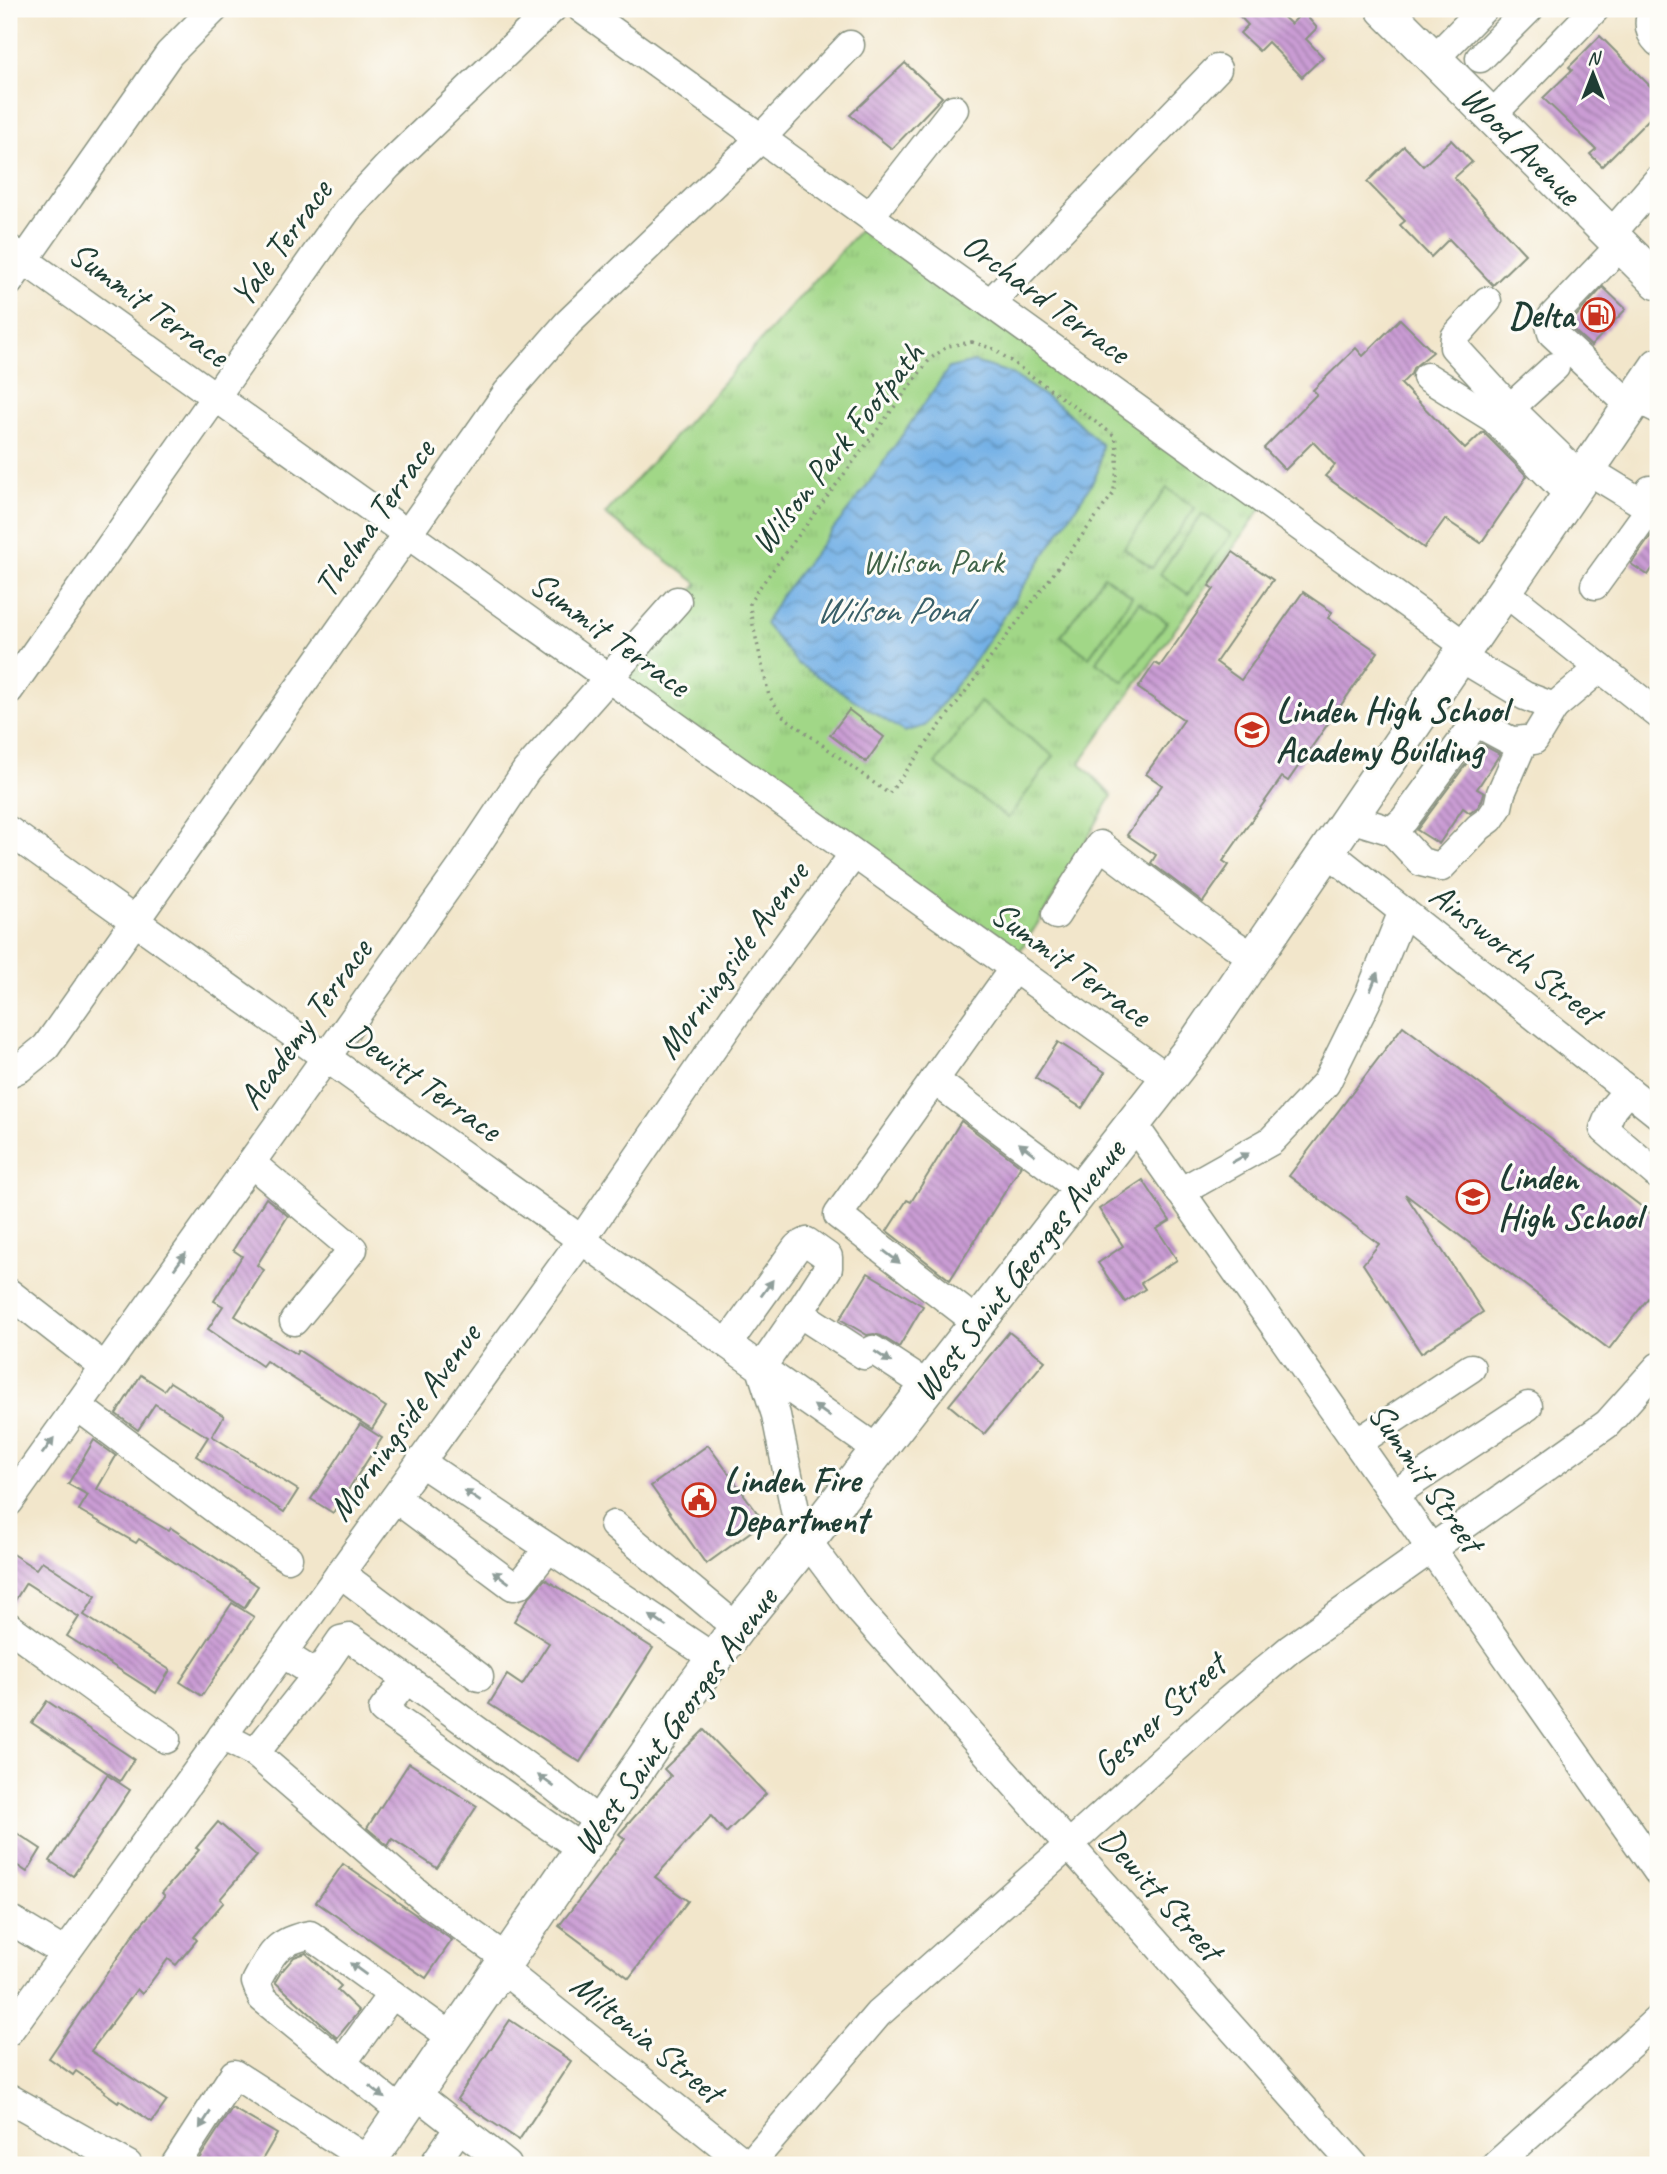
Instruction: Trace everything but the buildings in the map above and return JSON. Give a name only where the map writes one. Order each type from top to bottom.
[{"type":"main road","name":"Wood Avenue","points":[[1384,9],[1658,282]]},
{"type":"main road","name":"West Saint Georges Avenue","points":[[367,2163],[691,1690],[1196,1043],[1580,481],[1642,405],[1658,366]]},
{"type":"street","points":[[14,264],[169,54],[214,9]]},
{"type":"street","name":"Yale Terrace","points":[[9,690],[346,210],[388,166],[552,9]]},
{"type":"street","name":"Orchard Terrace","points":[[582,9],[990,303],[1525,696],[1554,707]]},
{"type":"street","points":[[1434,59],[1483,9]]},
{"type":"street","points":[[1480,58],[1529,9]]},
{"type":"street","points":[[1653,9],[1649,20],[1650,30],[1658,42]]},
{"type":"street","points":[[1491,116],[1579,14]]},
{"type":"street","name":"Thelma Terrace","points":[[9,1073],[20,1068],[46,1047],[506,393],[568,323],[761,138],[850,45]]},
{"type":"street","points":[[990,303],[1217,69]]},
{"type":"street","points":[[870,216],[954,109]]},
{"type":"street","points":[[1642,405],[1552,333],[1550,325],[1552,317],[1616,240],[1658,180]]},
{"type":"street","name":"Summit Terrace","points":[[14,264],[215,397],[1168,1079]]},
{"type":"street","points":[[1487,302],[1455,337],[1454,347],[1580,481]]},
{"type":"street","points":[[1510,408],[1555,368]]},
{"type":"street","points":[[1427,377],[1493,418],[1580,481],[1653,500],[1595,585]]},
{"type":"street","points":[[1505,592],[1658,714]]},
{"type":"street","name":"Academy Terrace","points":[[9,1502],[464,864],[526,771],[677,601]]},
{"type":"street","points":[[1392,831],[1404,820],[1474,725],[1480,724],[1511,741],[1534,740],[1554,707],[1600,668]]},
{"type":"street","points":[[1350,818],[1392,831],[1421,862],[1441,867],[1490,819],[1498,807],[1501,793],[1524,740]]},
{"type":"street","name":"Dewitt Terrace","points":[[9,831],[878,1450]]},
{"type":"street","points":[[1056,915],[1100,845],[1255,958]]},
{"type":"street","name":"Ainsworth Street","points":[[1327,851],[1658,1114]]},
{"type":"street","name":"Morningside Avenue","points":[[9,2031],[582,1239],[734,1017],[854,854]]},
{"type":"street","points":[[1180,1192],[1271,1141],[1326,1083],[1369,996],[1403,911]]},
{"type":"street","points":[[978,1323],[838,1215],[1014,968]]},
{"type":"street","points":[[934,1080],[1082,1190]]},
{"type":"street","points":[[1628,1090],[1612,1109],[1604,1129],[1658,1175]]},
{"type":"street","name":"Summit Street","points":[[1133,1124],[1658,1872]]},
{"type":"street","points":[[250,1163],[353,1249],[295,1321]]},
{"type":"street","points":[[727,1343],[797,1247],[807,1242],[828,1257],[828,1268],[761,1368],[776,1415],[795,1510],[807,1541]]},
{"type":"street","points":[[9,1293],[104,1367]]},
{"type":"street","points":[[799,1313],[864,1355],[873,1350],[928,1386]]},
{"type":"street","name":"Gesner Street","points":[[748,2165],[878,2014],[1228,1701],[1290,1649],[1607,1424],[1658,1367]]},
{"type":"street","points":[[1357,1443],[1471,1368]]},
{"type":"street","points":[[77,1406],[104,1429],[235,1524],[288,1558]]},
{"type":"street","points":[[1394,1496],[1528,1406]]},
{"type":"street","points":[[420,1462],[715,1659]]},
{"type":"street","points":[[395,1497],[513,1586],[520,1584],[549,1548]]},
{"type":"street","points":[[614,1525],[737,1628]]},
{"type":"street","name":"Dewitt Street","points":[[807,1541],[855,1605],[1354,2165]]},
{"type":"street","points":[[340,1573],[479,1677]]},
{"type":"street","points":[[9,1627],[121,1710],[166,1739]]},
{"type":"street","points":[[255,1753],[341,1640],[351,1638],[551,1784],[591,1836]]},
{"type":"street","points":[[282,1653],[317,1675]]},
{"type":"street","points":[[406,1680],[383,1710],[591,1836]]},
{"type":"street","name":"Miltonia Street","points":[[222,1736],[255,1753],[429,1903],[748,2165]]},
{"type":"street","points":[[9,1919],[65,1953]]},
{"type":"street","points":[[453,2038],[310,1935],[293,1938],[272,1954],[256,1982],[262,1998],[342,2063],[409,2103],[459,2127],[507,2165]]},
{"type":"street","points":[[342,2063],[392,1994]]},
{"type":"street","points":[[1496,2165],[1658,2019]]},
{"type":"street","points":[[175,2165],[234,2074],[367,2163]]},
{"type":"street","points":[[9,2098],[112,2161]]},
{"type":"street","points":[[438,2165],[435,2163],[459,2127]]},
{"type":"path","name":"Wilson Park Footpath","points":[[972,342],[993,349],[1115,436],[1118,453],[1113,494],[889,794],[783,716],[769,696],[751,617],[750,603],[757,591],[930,359],[947,346],[972,342]]},
{"type":"green space","name":"Wilson Park","points":[[867,222],[1263,506],[1080,763],[1112,796],[1014,960],[617,679],[698,584],[605,514]]},
{"type":"green space","points":[[1167,488],[1195,508],[1152,568],[1124,548]]},
{"type":"green space","points":[[1202,514],[1231,534],[1188,594],[1160,574]]},
{"type":"green space","points":[[1104,576],[1132,596],[1089,657],[1061,636]]},
{"type":"green space","points":[[1139,602],[1167,622],[1124,682],[1096,662]]},
{"type":"green space","points":[[980,702],[1054,756],[1008,818],[935,764]]},
{"type":"water","name":"Wilson Pond","points":[[974,362],[1010,373],[1064,409],[1102,445],[1098,471],[976,658],[925,726],[904,732],[797,663],[765,624],[780,597],[864,490],[949,368]]},
{"type":"place","name":"Delta","points":[[1598,315]]},
{"type":"place","name":"Linden High School Academy Building","points":[[1252,730]]},
{"type":"place","name":"Linden High School","points":[[1473,1197]]},
{"type":"place","name":"Linden Fire Department","points":[[699,1500]]}]
